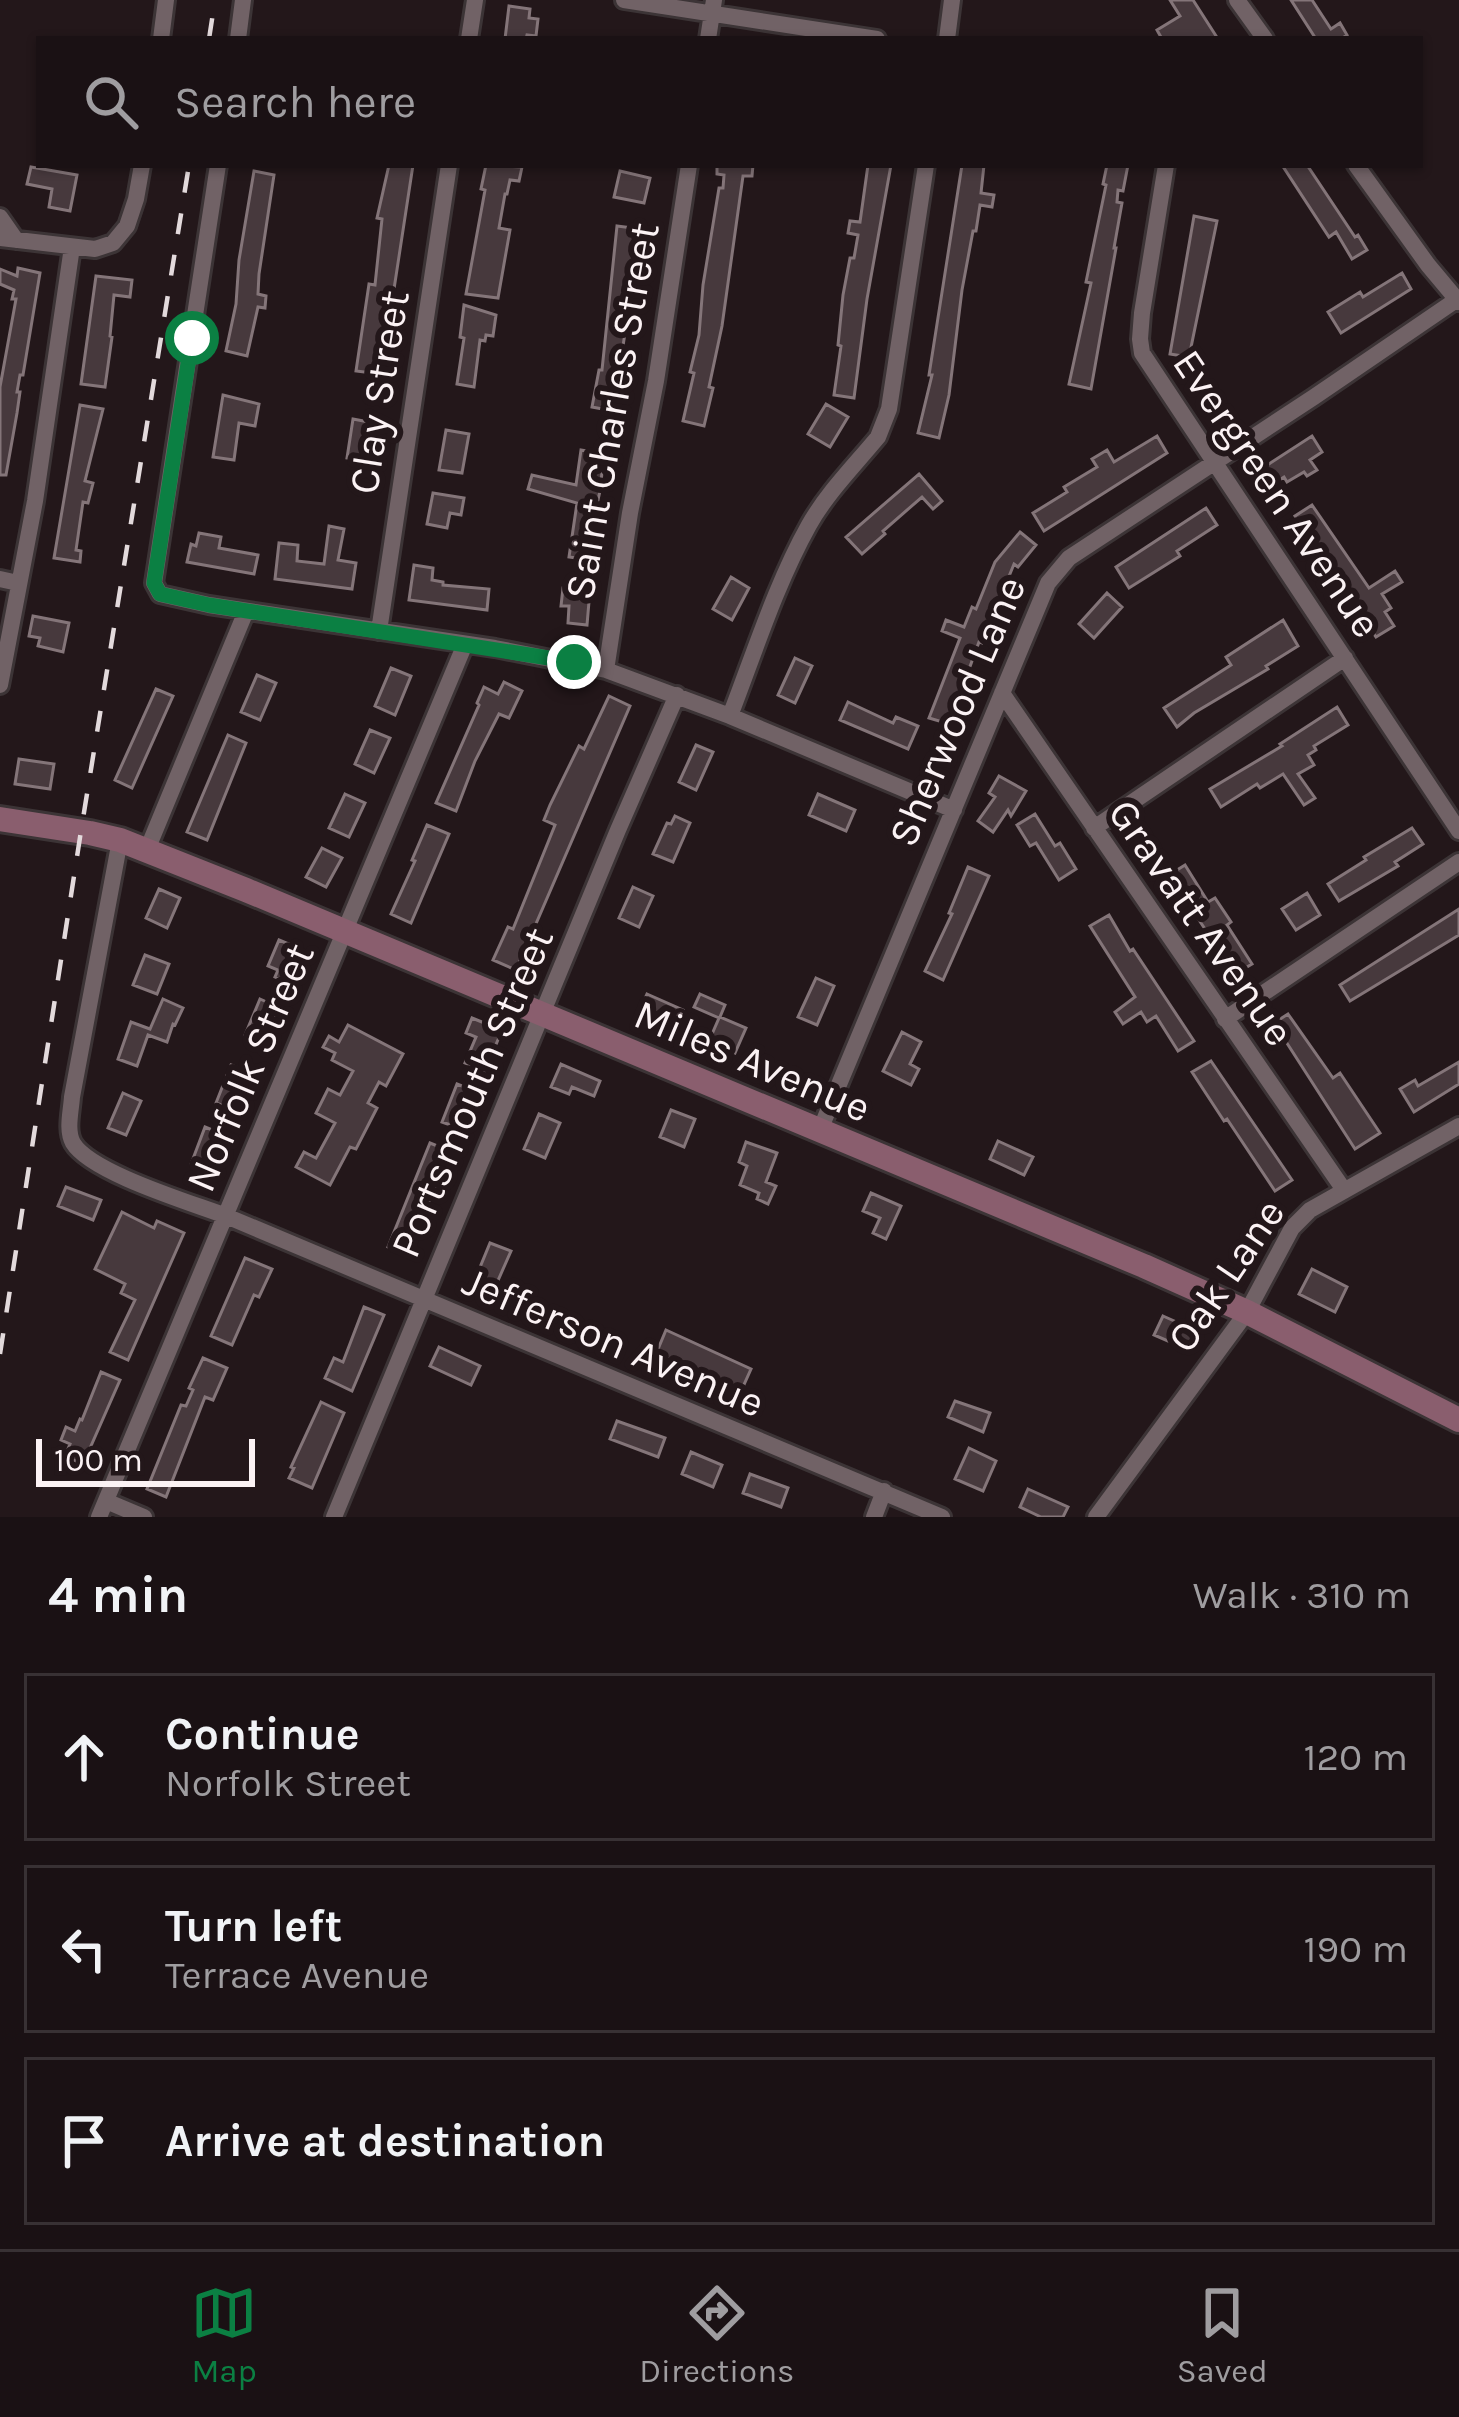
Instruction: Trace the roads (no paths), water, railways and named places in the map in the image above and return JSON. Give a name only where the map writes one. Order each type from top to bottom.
[{"type":"street","points":[[161,36],[166,0]]},
{"type":"street","points":[[238,36],[243,0]]},
{"type":"street","points":[[469,36],[475,0]]},
{"type":"street","points":[[624,0],[713,7],[862,36]]},
{"type":"street","points":[[946,36],[952,0]]},
{"type":"street","points":[[1237,0],[1256,36]]},
{"type":"street","points":[[0,218],[8,239],[95,249],[113,243],[123,234],[131,213],[141,168]]},
{"type":"street","points":[[218,168],[155,589],[160,594],[607,670],[954,810]]},
{"type":"street","name":"Clay Street","points":[[379,631],[449,168]]},
{"type":"street","name":"Saint Charles Street","points":[[607,670],[688,168]]},
{"type":"street","points":[[730,716],[809,525],[878,437],[890,409],[926,168]]},
{"type":"street","name":"Evergreen Avenue","points":[[1166,168],[1142,313],[1140,339],[1149,366],[1457,824]]},
{"type":"street","points":[[1358,168],[1458,300]]},
{"type":"street","points":[[0,685],[9,581],[35,501],[72,247]]},
{"type":"street","name":"Sherwood Lane","points":[[820,1130],[1057,569],[1458,300]]},
{"type":"street","points":[[147,850],[246,611]]},
{"type":"street","name":"Norfolk Street","points":[[102,1509],[464,644]]},
{"type":"street","points":[[1094,828],[1345,658]]},
{"type":"street","name":"Gravatt Avenue","points":[[1002,693],[1344,1190]]},
{"type":"street","name":"Portsmouth Street","points":[[334,1517],[676,695]]},
{"type":"street","name":"Miles Avenue","points":[[0,818],[120,840],[345,931],[1144,1266],[1459,1420]]},
{"type":"street","name":"Jefferson Avenue","points":[[120,840],[69,1129],[77,1149],[100,1166],[942,1517]]},
{"type":"street","points":[[1225,1019],[1459,862]]},
{"type":"street","name":"Oak Lane","points":[[1096,1517],[1246,1312],[1292,1228],[1310,1210],[1459,1126]]},
{"type":"street","points":[[874,1517],[884,1492]]},
{"type":"street","points":[[102,1509],[145,1517]]},
{"type":"railway","points":[[209,36],[215,0]]},
{"type":"railway","points":[[0,1354],[189,168]]}]
